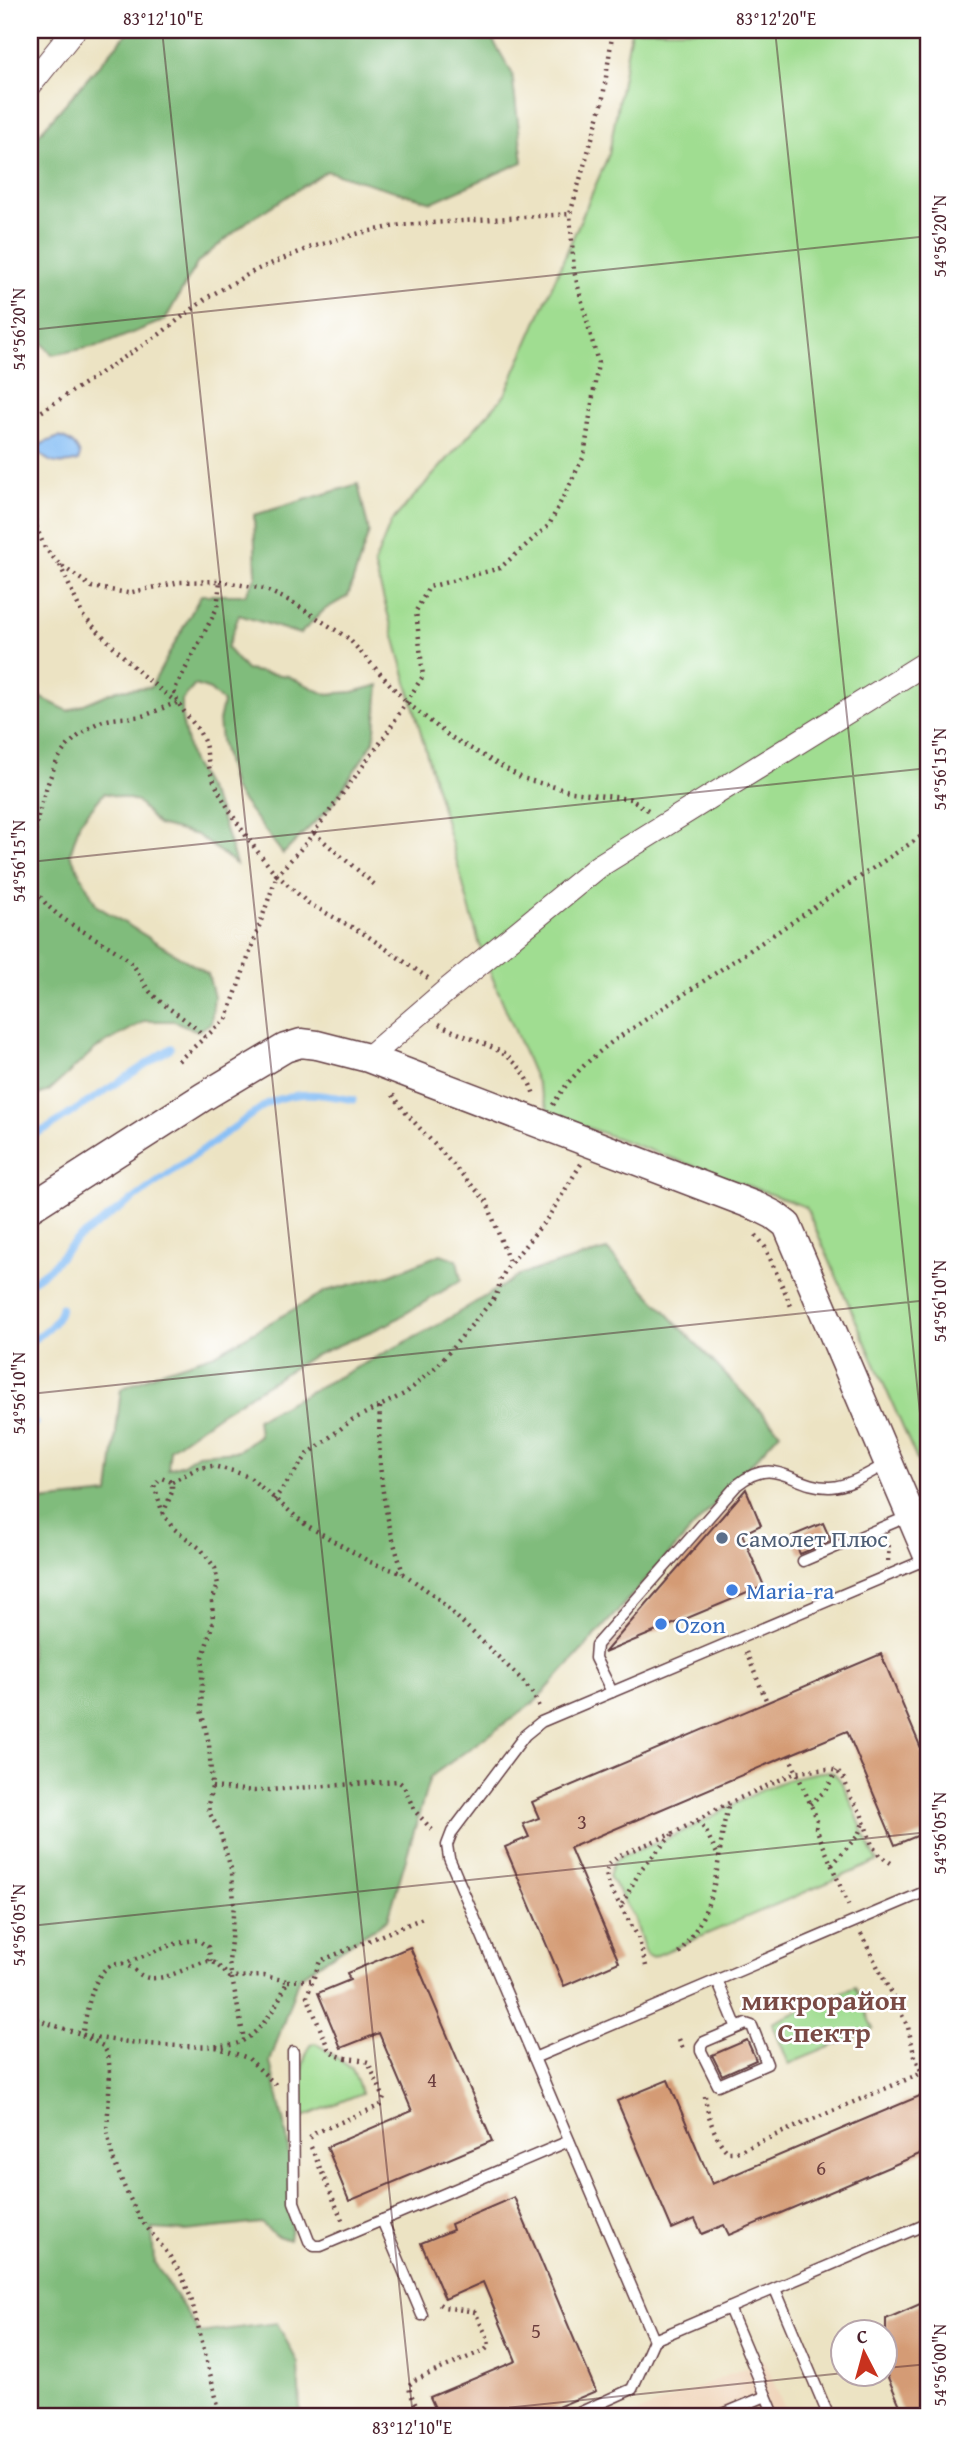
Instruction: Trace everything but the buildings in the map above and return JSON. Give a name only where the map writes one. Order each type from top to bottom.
[{"type":"street","points":[[30,85],[74,30]]},
{"type":"street","points":[[368,1058],[599,866],[929,661]]},
{"type":"street","points":[[30,1208],[203,1097],[285,1048],[301,1043],[368,1058],[758,1207],[788,1225],[889,1463],[901,1520],[929,1558]]},
{"type":"lane","points":[[612,1692],[595,1658],[596,1645],[737,1485],[756,1473],[774,1471],[813,1484],[840,1486],[889,1463]]},
{"type":"lane","points":[[803,1561],[901,1520]]},
{"type":"lane","points":[[654,2340],[449,1858],[447,1845],[452,1832],[525,1735],[545,1720],[929,1558]]},
{"type":"lane","points":[[534,2058],[929,1890]]},
{"type":"lane","points":[[717,1980],[737,2028]]},
{"type":"lane","points":[[746,2024],[752,2026],[767,2064],[718,2085],[701,2046],[704,2042],[737,2028],[746,2024]]},
{"type":"lane","points":[[293,2052],[295,2209],[309,2241],[314,2246],[349,2235],[569,2141]]},
{"type":"lane","points":[[382,2220],[422,2315]]},
{"type":"lane","points":[[569,2417],[632,2389],[654,2340],[929,2223]]},
{"type":"lane","points":[[775,2289],[830,2417]]},
{"type":"lane","points":[[729,2308],[775,2417]]},
{"type":"lane","points":[[716,2417],[766,2396]]},
{"type":"path","points":[[178,1061],[227,1018],[277,875],[314,833],[383,739],[422,676],[416,611],[429,587],[500,568],[549,525],[584,456],[598,363],[574,271],[570,214],[601,104],[613,30]]},
{"type":"path","points":[[30,419],[160,334],[208,297],[256,270],[309,248],[360,233],[401,225],[570,214]]},
{"type":"path","points":[[30,499],[45,548],[59,564],[92,587],[128,593],[180,582],[219,581],[264,589],[292,602],[348,638],[406,702],[449,736],[522,778],[572,792],[630,799],[645,808],[663,826]]},
{"type":"path","points":[[59,564],[83,616],[142,675],[192,718],[204,739],[211,774],[261,857],[277,875],[308,903],[366,935],[446,991]]},
{"type":"path","points":[[177,703],[174,691],[194,657],[217,608],[219,581]]},
{"type":"path","points":[[177,703],[140,716],[104,720],[74,740],[61,754],[54,767],[31,841],[34,887],[44,902],[71,925],[130,961],[149,992],[193,1024],[205,1037]]},
{"type":"path","points":[[543,1124],[561,1092],[590,1058],[929,831]]},
{"type":"path","points":[[314,833],[375,885]]},
{"type":"path","points":[[419,1013],[512,1058],[532,1089],[543,1124]]},
{"type":"path","points":[[403,1097],[390,1091],[406,1113],[487,1202],[510,1265]]},
{"type":"path","points":[[274,1500],[308,1454],[352,1420],[406,1393],[438,1366],[496,1296],[501,1279],[510,1265],[549,1216],[581,1164],[569,1160]]},
{"type":"path","points":[[748,1228],[765,1247],[793,1310]]},
{"type":"path","points":[[380,1406],[380,1477],[389,1527],[404,1574]]},
{"type":"path","points":[[244,2039],[229,1963],[234,1888],[232,1872],[220,1832],[209,1812],[212,1787],[209,1744],[201,1710],[203,1657],[213,1622],[212,1601],[218,1585],[215,1568],[201,1549],[173,1528],[163,1514],[154,1485],[161,1478],[172,1482],[198,1468],[213,1466],[249,1477],[306,1525],[370,1562],[404,1574],[435,1596],[520,1678],[533,1694],[545,1720]]},
{"type":"path","points":[[163,1514],[172,1492],[172,1482]]},
{"type":"path","points":[[888,1576],[901,1520]]},
{"type":"path","points":[[740,1638],[767,1702]]},
{"type":"path","points":[[646,1966],[638,1937],[609,1886],[606,1874],[609,1864],[620,1855],[674,1833],[730,1802],[797,1772],[828,1769],[837,1771],[844,1779],[864,1820],[872,1846],[891,1863]]},
{"type":"path","points":[[810,1804],[825,1791],[837,1771]]},
{"type":"path","points":[[212,1787],[254,1791],[398,1782],[404,1786],[414,1810],[447,1845]]},
{"type":"path","points":[[679,1953],[695,1933],[707,1907],[716,1878],[724,1820],[730,1802]]},
{"type":"path","points":[[831,1865],[858,1835],[864,1820]]},
{"type":"path","points":[[698,1821],[714,1844],[719,1857]]},
{"type":"path","points":[[621,1905],[641,1869],[674,1833]]},
{"type":"path","points":[[349,2235],[310,2143],[310,2137],[381,2105],[384,2098],[368,2062],[340,2057],[328,2048],[307,1999],[320,1961],[423,1917]]},
{"type":"path","points":[[923,1936],[929,1972]]},
{"type":"path","points":[[82,2035],[98,1977],[110,1966],[148,1956],[178,1942],[198,1940],[208,1947],[211,1961],[230,1976],[264,1976],[287,1981],[313,1980]]},
{"type":"path","points":[[121,1964],[141,1977],[157,1978],[211,1961]]},
{"type":"path","points":[[82,2035],[160,2044],[214,2046],[239,2043],[279,2004],[287,1981]]},
{"type":"path","points":[[30,2017],[82,2035],[103,2046],[108,2054],[110,2072],[107,2132],[113,2159],[141,2220],[159,2241],[186,2286],[197,2318],[221,2417]]},
{"type":"path","points":[[679,2039],[687,2060]]},
{"type":"path","points":[[214,2046],[248,2059],[282,2090],[293,2095]]},
{"type":"path","points":[[705,2094],[706,2109],[722,2147],[728,2152],[736,2152],[929,2070]]},
{"type":"shaded area","points":[[764,2360],[788,2417],[628,2417]]},
{"type":"green space","points":[[130,30],[487,30],[512,73],[523,162],[432,202],[327,171],[248,221],[198,262],[165,320],[102,345],[52,355],[30,328],[30,144]]},
{"type":"green space","points":[[631,30],[929,30],[929,1487],[806,1207],[550,1114],[482,953],[374,564],[391,522],[505,395],[609,154]]},
{"type":"green space","points":[[358,484],[369,532],[348,596],[324,610],[300,634],[239,615],[227,648],[246,670],[288,676],[325,694],[353,692],[379,685],[374,741],[331,806],[283,854],[233,789],[221,740],[219,721],[223,702],[210,690],[195,685],[182,700],[182,720],[191,760],[219,810],[236,864],[197,835],[158,825],[137,801],[104,793],[80,822],[70,854],[97,906],[208,974],[214,997],[211,1023],[198,1031],[174,1021],[145,1021],[95,1049],[49,1091],[30,1098],[30,692],[68,711],[117,690],[151,687],[201,595],[245,595],[256,576],[254,515]]},
{"type":"green space","points":[[607,1250],[780,1432],[536,1701],[430,1777],[388,1919],[299,1977],[270,2062],[287,2137],[294,2206],[289,2240],[275,2235],[261,2223],[186,2231],[152,2229],[154,2262],[200,2333],[277,2323],[298,2363],[300,2412],[293,2417],[30,2417],[30,1502],[109,1494],[121,1389],[165,1370],[215,1354],[326,1291],[389,1275],[441,1254],[457,1260],[461,1280],[388,1324],[311,1357],[218,1415],[170,1449],[168,1469],[183,1464],[198,1454],[238,1451],[259,1435],[257,1419],[433,1328],[522,1274]]},
{"type":"green space","points":[[830,1771],[837,1776],[850,1798],[872,1853],[878,1861],[653,1957],[648,1956],[634,1917],[609,1876],[613,1863],[622,1856],[678,1834],[773,1785]]},
{"type":"green space","points":[[855,1987],[873,2029],[789,2064],[772,2023]]},
{"type":"green space","points":[[316,2043],[352,2069],[362,2093],[301,2118],[304,2060],[312,2044]]},
{"type":"water","points":[[59,437],[74,446],[80,455],[78,461],[56,463],[46,459],[38,451],[41,444]]},
{"type":"waterway","points":[[30,1136],[48,1128],[171,1048]]},
{"type":"waterway","points":[[30,1283],[49,1269],[76,1240],[268,1103],[290,1096],[310,1094],[353,1100]]},
{"type":"waterway","points":[[30,1342],[54,1323],[61,1307]]},
{"type":"waterway","points":[[30,1427],[35,1423]]},
{"type":"place","name":"Самолет Плюс","points":[[722,1538]]},
{"type":"place","name":"Maria-ra","points":[[732,1590]]},
{"type":"place","name":"Ozon","points":[[661,1624]]},
{"type":"district","name":"микрорайон Спектр","points":[[824,2015]]}]
